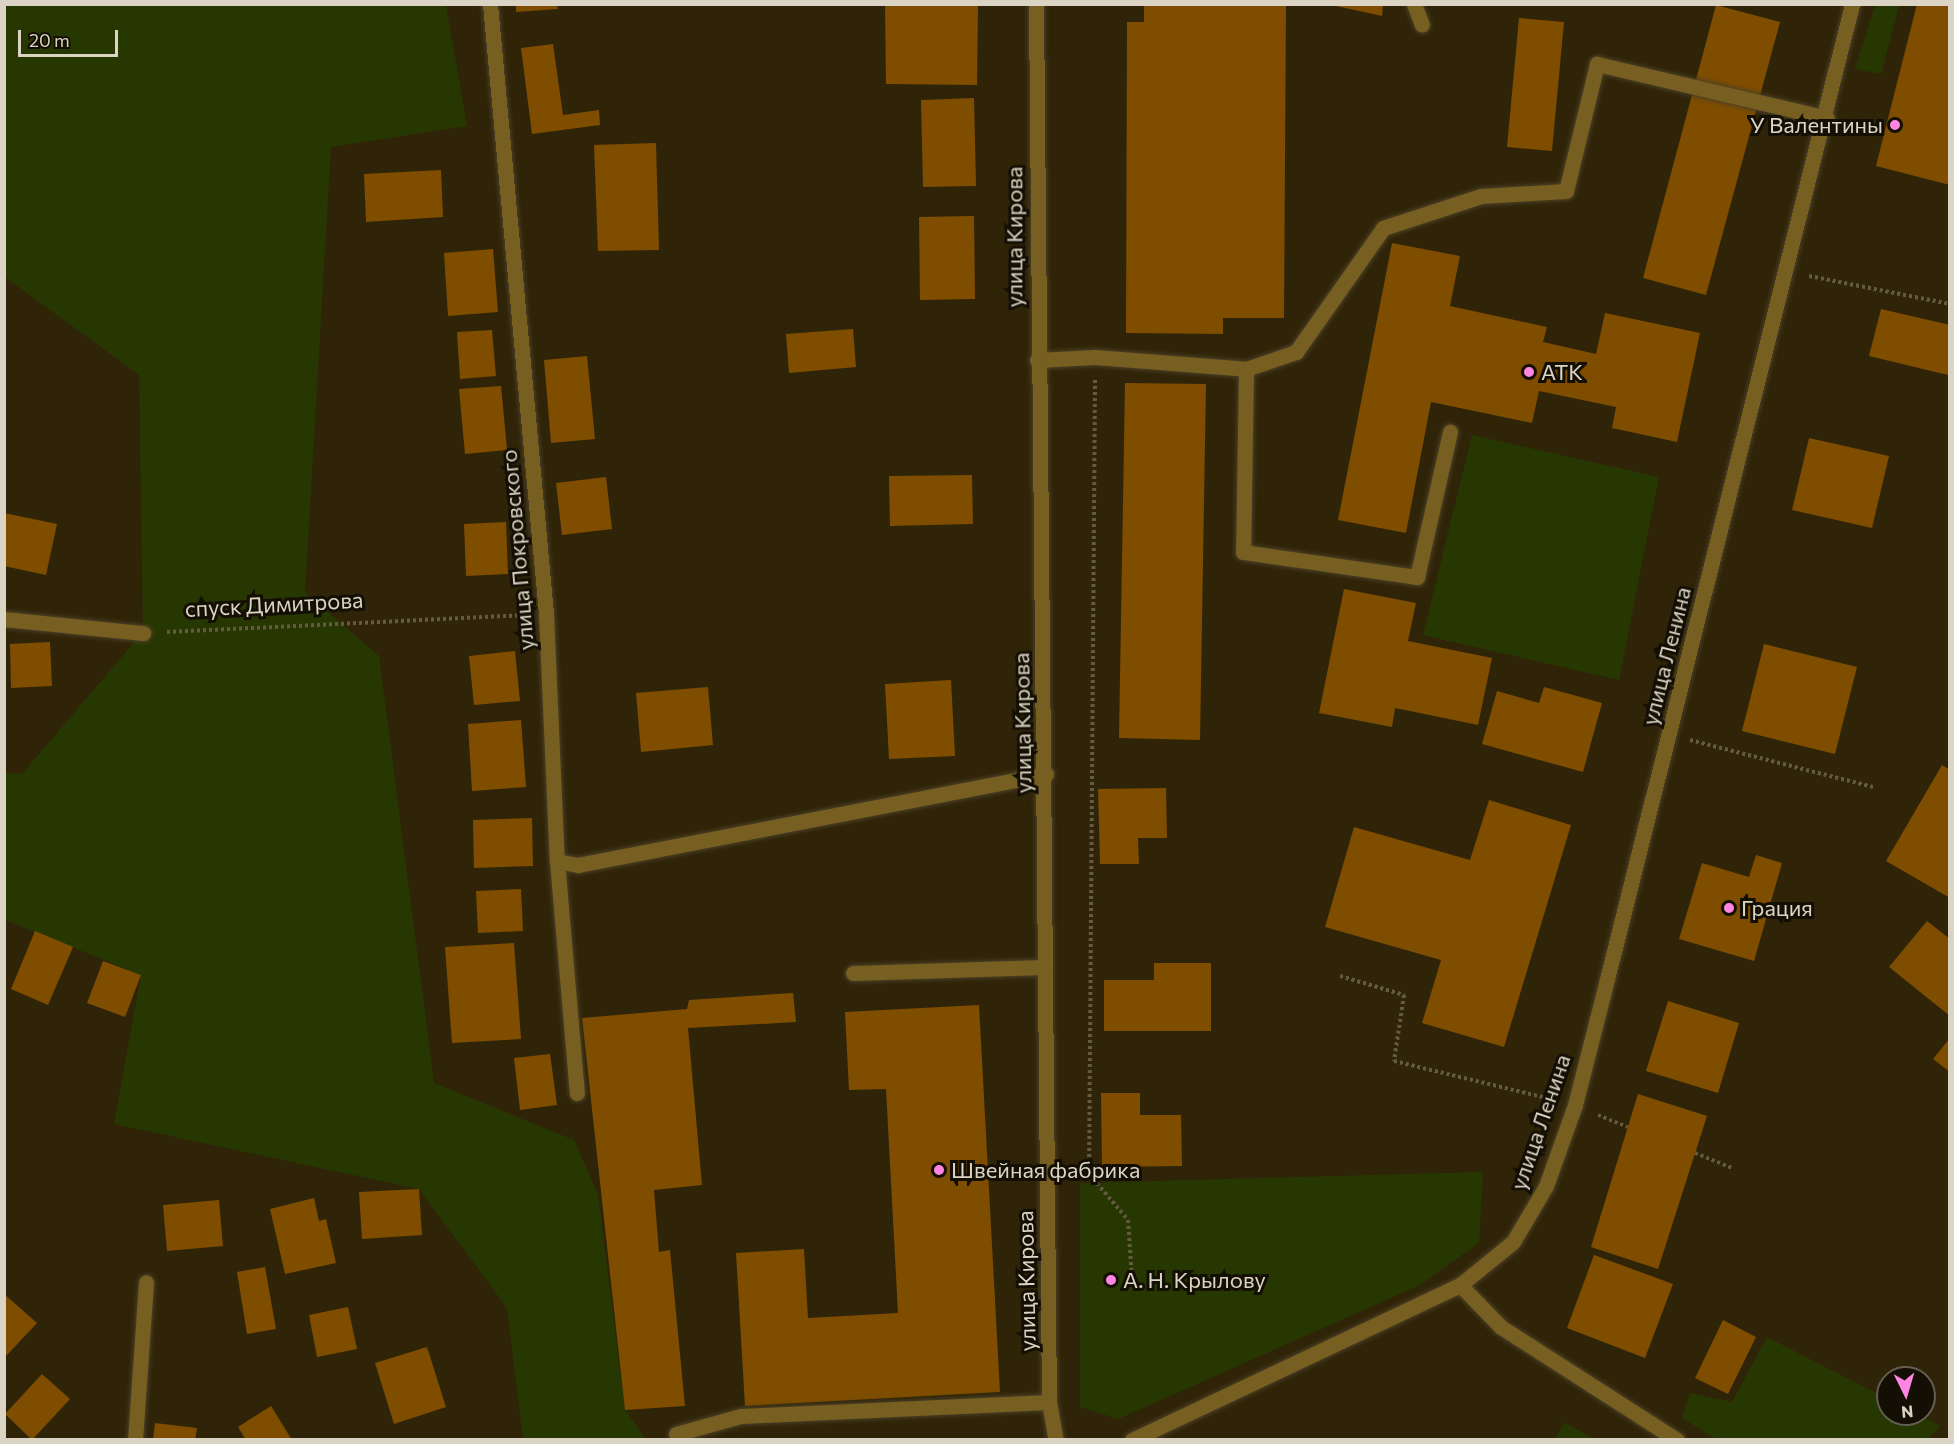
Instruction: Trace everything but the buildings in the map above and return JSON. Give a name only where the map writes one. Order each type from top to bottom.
[{"type":"street","name":"улица Покровского","points":[[490,4],[546,614],[557,861],[577,1093]]},
{"type":"street","name":"улица Кирова","points":[[1036,4],[1037,360],[1046,774],[1049,1402],[1056,1440]]},
{"type":"street","points":[[1414,4],[1422,25]]},
{"type":"street","name":"улица Ленина","points":[[1132,1440],[1460,1285],[1513,1242],[1546,1186],[1575,1105],[1827,118],[1852,4]]},
{"type":"street","points":[[1037,360],[1095,357],[1246,369],[1296,351],[1383,228],[1481,196],[1566,191],[1597,64],[1827,118]]},
{"type":"street","points":[[1246,369],[1243,552],[1417,577],[1450,432]]},
{"type":"street","points":[[4,619],[143,633]]},
{"type":"street","points":[[557,861],[578,865],[1046,774]]},
{"type":"street","points":[[853,973],[1046,967]]},
{"type":"street","points":[[135,1440],[146,1282]]},
{"type":"street","points":[[1460,1285],[1501,1327],[1677,1440]]},
{"type":"street","points":[[676,1434],[741,1416],[1049,1402]]},
{"type":"path","points":[[1787,272],[1950,304]]},
{"type":"path","points":[[1095,357],[1089,1174],[1128,1221],[1132,1278]]},
{"type":"path","name":"спуск Димитрова","points":[[143,633],[546,614]]},
{"type":"path","points":[[1669,735],[1873,787]]},
{"type":"path","points":[[1340,976],[1404,995],[1394,1060],[1575,1105],[1628,1127]]},
{"type":"path","points":[[1695,1153],[1732,1168]]},
{"type":"green space","points":[[5,5],[446,5],[467,126],[331,147],[305,592],[379,656],[434,1083],[574,1140],[598,1195],[625,1410],[646,1439],[523,1439],[507,1308],[419,1189],[114,1124],[141,975],[5,920],[4,773],[22,774],[143,632],[139,375],[5,277]]},
{"type":"green space","points":[[1875,5],[1899,5],[1881,74],[1855,69]]},
{"type":"green space","points":[[1472,435],[1659,477],[1619,680],[1423,635]]},
{"type":"green space","points":[[1483,1172],[1479,1243],[1420,1285],[1118,1419],[1080,1407],[1080,1183]]},
{"type":"green space","points":[[1767,1337],[1876,1393],[1876,1426],[1936,1426],[1936,1424],[1940,1426],[1928,1439],[1718,1440],[1682,1418],[1690,1393],[1732,1402]]},
{"type":"green space","points":[[1565,1423],[1594,1439],[1555,1439]]},
{"type":"place","name":"У Валентины","points":[[1895,125]]},
{"type":"place","name":"АТК","points":[[1529,372]]},
{"type":"place","name":"Грация","points":[[1729,908]]},
{"type":"place","name":"Швейная фабрика","points":[[939,1170]]},
{"type":"place","name":"А. Н. Крылову","points":[[1111,1280]]}]
